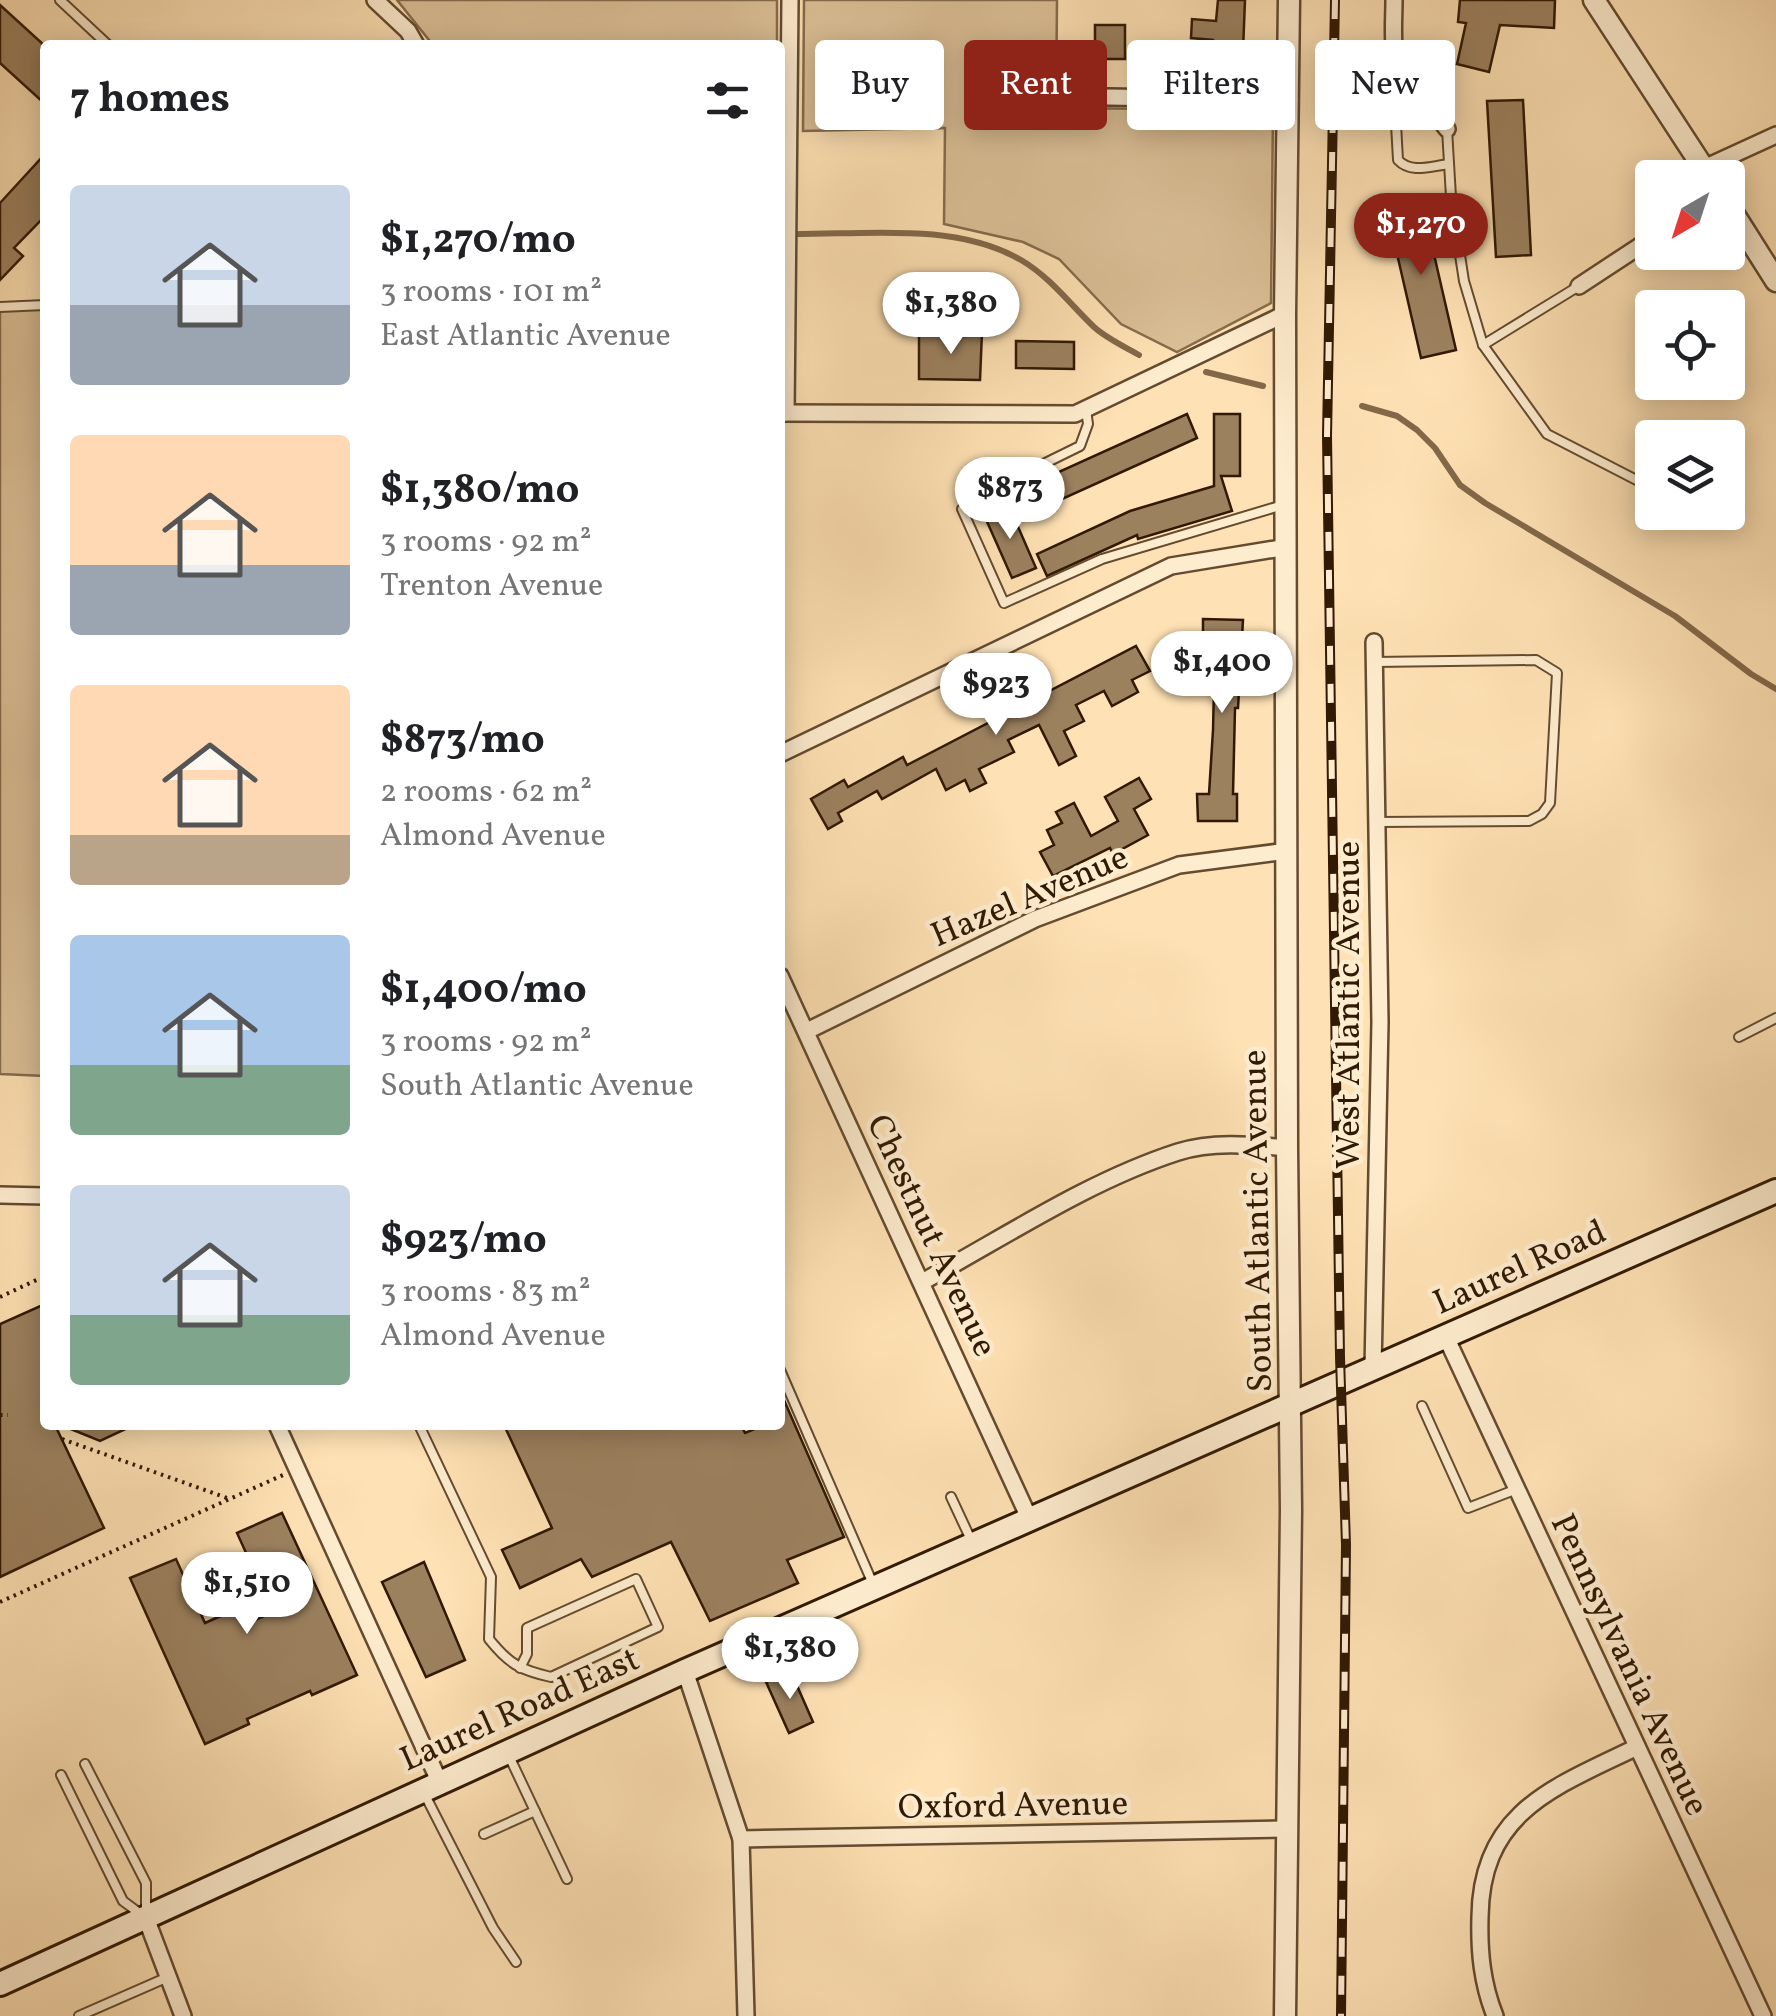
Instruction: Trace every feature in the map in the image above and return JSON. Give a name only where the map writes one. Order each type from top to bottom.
[{"type":"main road","name":"Laurel Road","points":[[1290,1405],[1776,1191]]},
{"type":"main road","name":"Laurel Road East","points":[[0,1984],[685,1672],[1290,1405]]},
{"type":"street","points":[[375,0],[413,40]]},
{"type":"street","points":[[785,295],[790,0]]},
{"type":"street","name":"South Atlantic Avenue","points":[[1289,0],[1289,40]]},
{"type":"street","points":[[1394,0],[1394,40]]},
{"type":"street","points":[[1594,0],[1699,160]]},
{"type":"street","points":[[1108,97],[1127,97]]},
{"type":"street","name":"South Atlantic Avenue","points":[[1285,2016],[1290,1405],[1286,314],[1289,130]]},
{"type":"street","points":[[1731,160],[1776,135]]},
{"type":"street","points":[[1745,232],[1776,281]]},
{"type":"street","points":[[1579,286],[1635,249]]},
{"type":"street","points":[[785,413],[1076,414],[1286,314]]},
{"type":"street","points":[[785,752],[1170,566],[1287,547]]},
{"type":"street","name":"West Atlantic Avenue","points":[[1373,1369],[1380,1022],[1374,642]]},
{"type":"street","name":"Hazel Avenue","points":[[806,1031],[1034,919],[1178,864],[1287,851]]},
{"type":"street","name":"Chestnut Avenue","points":[[785,987],[1030,1520]]},
{"type":"street","points":[[922,1282],[1083,1193],[1181,1151],[1231,1144],[1287,1148]]},
{"type":"street","points":[[0,1195],[40,1196]]},
{"type":"street","name":"Pennsylvania Avenue","points":[[1446,1336],[1762,2016]]},
{"type":"street","points":[[279,1430],[431,1787]]},
{"type":"street","points":[[685,1672],[740,1839],[746,2016]]},
{"type":"street","points":[[1495,2016],[1484,1983],[1479,1931],[1482,1882],[1492,1850],[1510,1823],[1539,1797],[1637,1748]]},
{"type":"street","name":"Oxford Avenue","points":[[740,1839],[1286,1829]]},
{"type":"street","points":[[146,1918],[183,2016]]},
{"type":"lane","points":[[60,0],[103,40]]},
{"type":"lane","points":[[1395,130],[1398,160],[1404,167],[1449,164]]},
{"type":"lane","points":[[1447,130],[1464,281],[1482,346],[1547,434],[1635,479]]},
{"type":"lane","points":[[1482,346],[1579,286]]},
{"type":"lane","points":[[0,307],[40,305]]},
{"type":"lane","points":[[1086,409],[1088,424],[1080,446],[962,509],[1004,603],[1102,560],[1287,504]]},
{"type":"lane","points":[[1374,662],[1536,660],[1557,673],[1550,803],[1542,814],[1529,821],[1377,822]]},
{"type":"lane","points":[[1739,1038],[1776,1018]]},
{"type":"lane","points":[[785,1390],[874,1588]]},
{"type":"lane","points":[[1422,1406],[1468,1508],[1517,1489]]},
{"type":"lane","points":[[422,1430],[492,1576],[489,1639],[508,1663],[520,1668],[551,1677],[658,1627],[636,1580],[527,1628],[527,1654],[520,1668]]},
{"type":"lane","points":[[951,1496],[973,1545]]},
{"type":"lane","points":[[507,1752],[567,1879]]},
{"type":"lane","points":[[85,1764],[146,1884],[146,1918]]},
{"type":"lane","points":[[61,1775],[123,1901],[146,1918]]},
{"type":"lane","points":[[431,1787],[493,1928],[516,1962]]},
{"type":"lane","points":[[484,1834],[535,1810]]},
{"type":"lane","points":[[80,2016],[168,1977]]},
{"type":"lane","points":[[105,2005],[110,2016]]},
{"type":"path","points":[[0,1297],[40,1278]]},
{"type":"path","points":[[0,1415],[8,1415]]},
{"type":"path","points":[[62,1439],[230,1499]]},
{"type":"path","points":[[0,1602],[297,1469]]},
{"type":"shaded area","points":[[397,0],[777,0],[777,40],[429,40]]},
{"type":"shaded area","points":[[804,0],[1057,0],[1057,40],[964,40],[964,130],[1107,130],[1107,108],[1127,109],[1127,130],[1273,130],[1271,303],[1177,352],[1121,324],[1059,259],[1023,242],[944,224],[944,40],[815,40],[815,130],[850,130],[803,131]]},
{"type":"shaded area","points":[[40,303],[40,1076],[0,1074],[0,304]]},
{"type":"building","points":[[1218,0],[1245,0],[1243,40],[1191,38],[1192,19],[1216,21]]},
{"type":"building","points":[[1460,0],[1555,0],[1554,28],[1500,25],[1489,72],[1457,64],[1466,23],[1458,22]]},
{"type":"building","points":[[0,5],[40,41],[40,99],[0,63]]},
{"type":"building","points":[[1095,25],[1125,25],[1125,59],[1107,59],[1107,40],[1095,40]]},
{"type":"building","points":[[1523,100],[1531,255],[1496,257],[1487,101]]},
{"type":"building","points":[[40,159],[40,221],[14,248],[23,256],[0,280],[0,203]]},
{"type":"building","points":[[1421,198],[1456,350],[1421,358],[1386,206]]},
{"type":"building","points":[[964,332],[982,332],[980,380],[919,379],[919,335],[964,336]]},
{"type":"building","points":[[1016,341],[1074,342],[1074,369],[1016,368]]},
{"type":"building","points":[[1187,414],[1197,438],[1020,518],[1010,494]]},
{"type":"building","points":[[1214,414],[1240,414],[1240,476],[1221,476],[1232,511],[1138,539],[1137,535],[1047,576],[1037,554],[1130,511],[1214,486]]},
{"type":"building","points":[[1009,506],[1036,568],[1012,578],[985,517]]},
{"type":"building","points":[[1203,619],[1243,620],[1235,708],[1233,794],[1237,794],[1237,821],[1198,821],[1197,794],[1209,794],[1213,730],[1214,688],[1205,688],[1207,644],[1203,644]]},
{"type":"building","points":[[1136,646],[1150,671],[1132,680],[1138,692],[1112,706],[1104,691],[1076,705],[1084,721],[1064,731],[1076,756],[1059,765],[1039,725],[1008,740],[1014,752],[979,769],[986,783],[970,791],[965,780],[946,790],[936,769],[882,799],[877,791],[838,813],[842,821],[828,829],[811,799],[844,780],[848,787],[903,757],[907,765]]},
{"type":"building","points":[[1139,778],[1151,799],[1134,809],[1148,835],[1113,854],[1110,848],[1053,876],[1040,852],[1054,845],[1047,830],[1062,823],[1056,812],[1074,803],[1091,836],[1118,821],[1105,797]]},
{"type":"building","points":[[40,1306],[40,1430],[57,1430],[104,1528],[0,1577],[0,1324]]},
{"type":"building","points":[[785,1402],[844,1537],[787,1560],[798,1583],[710,1621],[671,1542],[592,1577],[581,1559],[520,1588],[502,1550],[552,1528],[506,1430],[785,1430]]},
{"type":"building","points":[[73,1430],[123,1430],[100,1441]]},
{"type":"building","points":[[282,1513],[357,1675],[247,1719],[249,1724],[205,1744],[130,1578],[176,1559],[205,1623],[238,1608],[246,1624],[273,1612],[237,1533]]},
{"type":"building","points":[[424,1562],[465,1660],[426,1677],[382,1582]]},
{"type":"building","points":[[791,1672],[813,1722],[789,1733],[766,1682]]},
{"type":"waterway","points":[[785,234],[903,233],[965,239],[994,247],[1031,267],[1099,331],[1139,355]]},
{"type":"waterway","points":[[1206,372],[1263,386]]},
{"type":"waterway","points":[[1362,406],[1397,416],[1435,448],[1460,485],[1675,616],[1776,689]]},
{"type":"railway","points":[[1335,0],[1327,436],[1346,1545],[1341,2016]]}]
